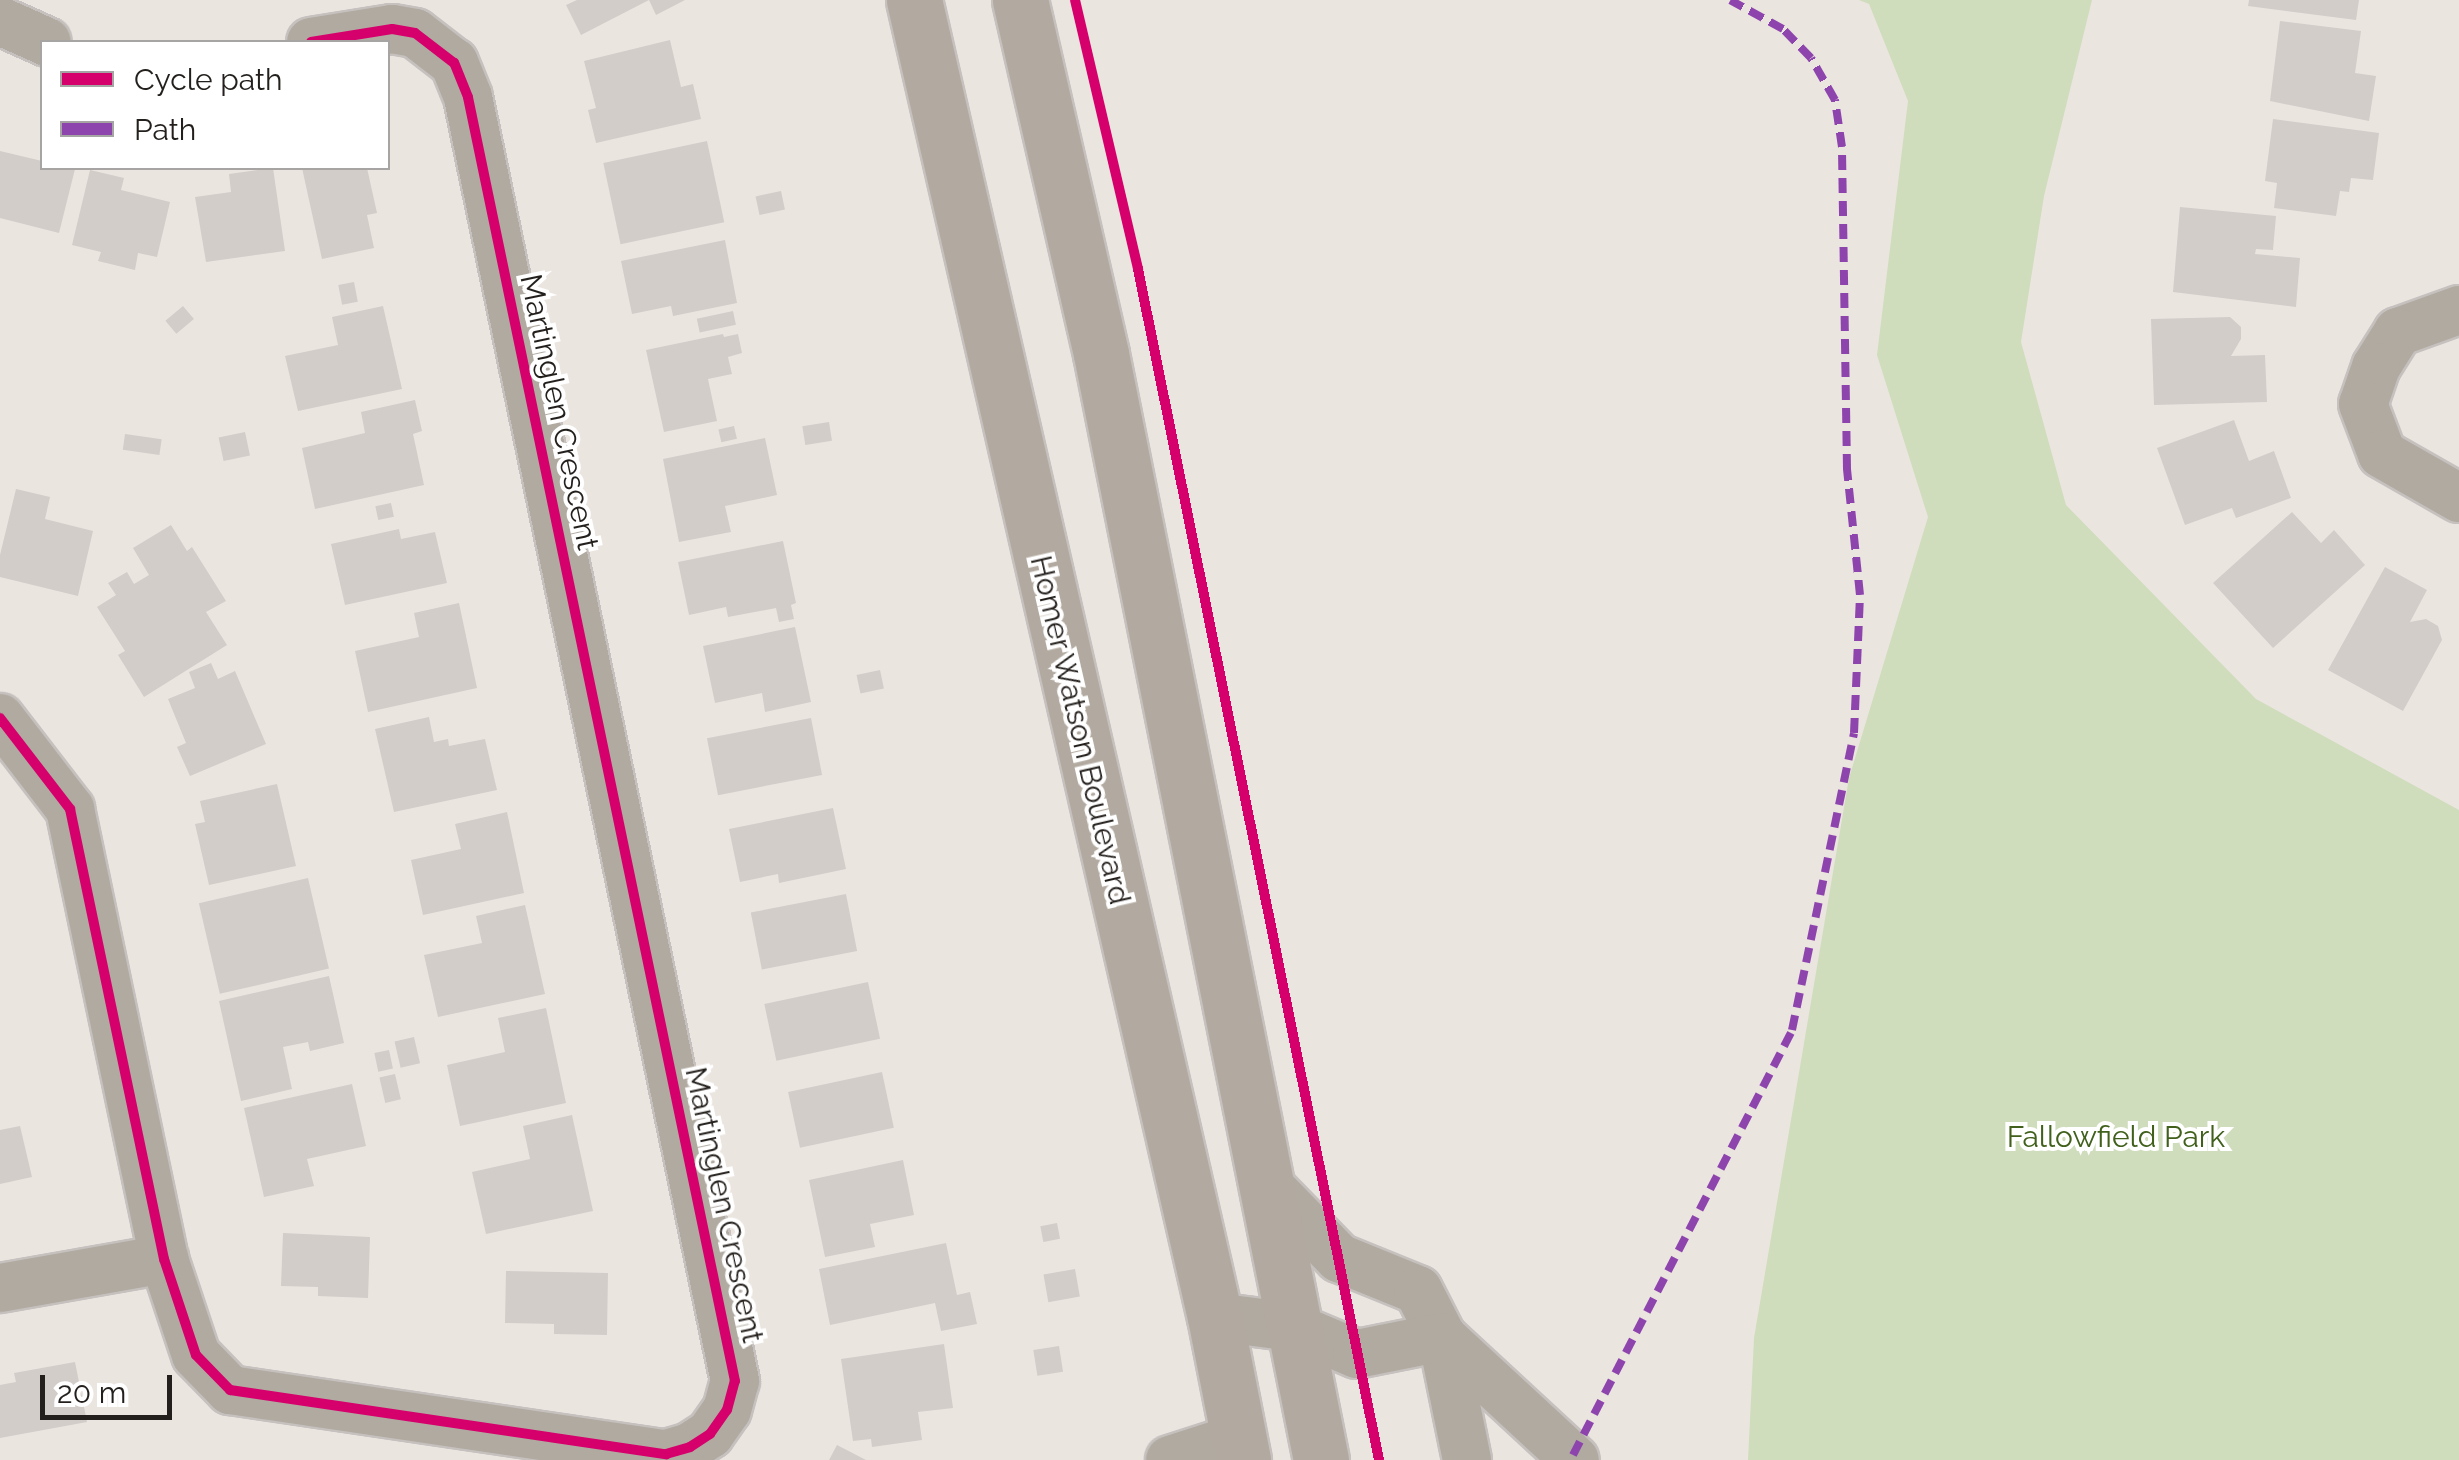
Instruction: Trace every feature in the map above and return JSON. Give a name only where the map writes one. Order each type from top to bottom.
[{"type":"main road","name":"Homer Watson Boulevard","points":[[914,0],[1215,1317],[1241,1449]]},
{"type":"main road","points":[[1020,0],[1101,354],[1321,1460]]},
{"type":"street","points":[[0,22],[42,40]]},
{"type":"street","name":"Martinglen Crescent","points":[[0,718],[70,809],[164,1259],[196,1355],[230,1390],[666,1454],[690,1447],[710,1434],[726,1410],[736,1381],[468,97],[454,63],[415,33],[392,29],[323,40]]},
{"type":"street","points":[[2459,310],[2398,332],[2376,367],[2364,404],[2382,454],[2459,498]]},
{"type":"street","points":[[1266,1183],[1338,1258],[1418,1290],[1442,1337],[1466,1460]]},
{"type":"street","points":[[0,1288],[164,1259]]},
{"type":"street","points":[[1215,1317],[1293,1327],[1357,1354],[1442,1337]]},
{"type":"street","points":[[1442,1337],[1575,1460]]},
{"type":"street","points":[[1170,1460],[1241,1449]]},
{"type":"green space","name":"Fallowfield Park","points":[[1859,0],[2092,0],[2044,196],[2021,342],[2066,505],[2256,699],[2459,810],[2459,1460],[1748,1460],[1754,1338],[1849,778],[1928,517],[1877,355],[1908,101],[1869,4]]},
{"type":"building","points":[[577,0],[649,0],[581,35],[566,5]]},
{"type":"building","points":[[649,0],[685,0],[656,15]]},
{"type":"building","points":[[2249,0],[2359,0],[2356,20],[2248,6]]},
{"type":"building","points":[[2280,21],[2361,31],[2355,73],[2376,76],[2369,121],[2270,101]]},
{"type":"building","points":[[670,40],[681,87],[693,84],[701,119],[596,143],[588,110],[596,108],[584,61]]},
{"type":"building","points":[[2273,119],[2379,133],[2373,180],[2351,178],[2349,192],[2340,191],[2336,216],[2274,208],[2277,183],[2265,181]]},
{"type":"building","points":[[707,141],[724,222],[621,244],[603,163]]},
{"type":"building","points":[[0,151],[40,161],[40,170],[75,170],[59,233],[0,218]]},
{"type":"building","points":[[90,170],[124,178],[121,190],[170,202],[157,257],[138,253],[135,270],[98,261],[101,252],[72,245]]},
{"type":"building","points":[[273,170],[285,251],[206,262],[195,197],[231,192],[229,174]]},
{"type":"building","points":[[302,170],[367,170],[377,213],[367,215],[374,248],[322,259]]},
{"type":"building","points":[[781,191],[785,210],[760,215],[756,196]]},
{"type":"building","points":[[2180,207],[2276,216],[2273,250],[2256,249],[2255,254],[2300,258],[2296,307],[2173,292]]},
{"type":"building","points":[[725,240],[737,303],[673,316],[671,306],[632,314],[621,261]]},
{"type":"building","points":[[354,282],[358,302],[342,305],[338,285]]},
{"type":"building","points":[[183,306],[194,319],[176,334],[165,321]]},
{"type":"building","points":[[383,306],[402,389],[298,411],[285,356],[338,345],[332,317]]},
{"type":"building","points":[[733,311],[736,325],[700,332],[697,319]]},
{"type":"building","points":[[2230,317],[2241,327],[2241,339],[2231,356],[2265,355],[2267,402],[2154,405],[2151,319]]},
{"type":"building","points":[[738,334],[742,353],[728,357],[732,374],[708,379],[717,421],[664,432],[646,350]]},
{"type":"building","points":[[415,400],[422,431],[413,434],[424,485],[315,509],[302,448],[365,433],[361,412]]},
{"type":"building","points":[[2234,420],[2249,461],[2274,451],[2291,498],[2236,518],[2232,508],[2185,525],[2157,448]]},
{"type":"building","points":[[829,422],[832,441],[805,445],[802,426]]},
{"type":"building","points":[[734,426],[737,439],[721,442],[718,430]]},
{"type":"building","points":[[245,432],[250,455],[224,461],[219,438]]},
{"type":"building","points":[[125,434],[162,439],[159,455],[123,450]]},
{"type":"building","points":[[765,438],[777,495],[725,506],[731,532],[679,542],[663,459]]},
{"type":"building","points":[[16,489],[50,497],[45,519],[93,531],[78,596],[0,577],[0,555]]},
{"type":"building","points":[[391,503],[394,517],[378,520],[375,506]]},
{"type":"building","points":[[2292,512],[2321,543],[2334,530],[2365,565],[2273,648],[2213,583]]},
{"type":"building","points":[[171,525],[187,551],[192,547],[226,601],[206,612],[227,645],[144,697],[118,655],[125,651],[97,607],[116,595],[108,583],[127,572],[134,584],[149,575],[133,548]]},
{"type":"building","points":[[399,529],[401,539],[435,532],[447,583],[345,605],[331,544]]},
{"type":"building","points":[[783,541],[796,603],[791,605],[794,619],[779,622],[776,608],[728,617],[726,607],[689,615],[678,562]]},
{"type":"building","points":[[2385,567],[2427,590],[2410,622],[2426,619],[2438,626],[2442,640],[2403,711],[2328,670]]},
{"type":"building","points":[[459,603],[477,688],[368,712],[355,651],[419,637],[414,613]]},
{"type":"building","points":[[795,627],[811,702],[765,712],[762,693],[715,703],[703,646]]},
{"type":"building","points":[[211,663],[218,679],[235,671],[266,744],[190,776],[177,747],[186,743],[168,699],[195,688],[189,672]]},
{"type":"building","points":[[880,670],[884,689],[860,694],[857,675]]},
{"type":"building","points":[[429,717],[434,742],[448,739],[449,746],[485,739],[497,790],[394,812],[375,729]]},
{"type":"building","points":[[811,718],[822,775],[718,795],[707,738]]},
{"type":"building","points":[[277,784],[296,866],[209,885],[195,824],[205,822],[200,801]]},
{"type":"building","points":[[833,808],[846,869],[779,883],[778,874],[740,882],[729,829]]},
{"type":"building","points":[[507,812],[524,893],[423,915],[411,860],[461,849],[455,824]]},
{"type":"building","points":[[308,878],[329,969],[220,994],[199,903]]},
{"type":"building","points":[[846,894],[857,951],[762,969],[751,913]]},
{"type":"building","points":[[525,905],[545,994],[438,1017],[424,955],[482,943],[476,916]]},
{"type":"building","points":[[329,976],[344,1043],[310,1051],[308,1042],[283,1047],[292,1089],[241,1101],[219,1001]]},
{"type":"building","points":[[868,982],[880,1039],[776,1061],[764,1004]]},
{"type":"building","points":[[546,1008],[566,1103],[460,1126],[447,1065],[505,1052],[498,1018]]},
{"type":"building","points":[[414,1037],[420,1063],[401,1068],[395,1041]]},
{"type":"building","points":[[389,1050],[393,1069],[378,1072],[374,1053]]},
{"type":"building","points":[[882,1072],[894,1128],[800,1148],[788,1092]]},
{"type":"building","points":[[395,1074],[401,1099],[385,1103],[379,1078]]},
{"type":"building","points":[[352,1084],[366,1146],[307,1159],[314,1186],[264,1197],[244,1108]]},
{"type":"building","points":[[572,1115],[593,1211],[486,1234],[472,1172],[530,1159],[523,1126]]},
{"type":"building","points":[[20,1126],[32,1177],[0,1184],[0,1130]]},
{"type":"building","points":[[903,1160],[914,1215],[870,1224],[875,1247],[825,1257],[809,1180]]},
{"type":"building","points":[[1057,1223],[1060,1239],[1043,1242],[1040,1226]]},
{"type":"building","points":[[283,1233],[370,1237],[368,1298],[318,1296],[318,1287],[281,1286]]},
{"type":"building","points":[[946,1243],[957,1295],[970,1292],[977,1324],[941,1331],[935,1303],[830,1325],[819,1269]]},
{"type":"building","points":[[1075,1269],[1080,1297],[1048,1302],[1043,1275]]},
{"type":"building","points":[[506,1271],[608,1273],[607,1335],[554,1334],[554,1324],[505,1323]]},
{"type":"building","points":[[944,1344],[953,1408],[918,1412],[922,1440],[872,1447],[871,1439],[853,1441],[841,1359]]},
{"type":"building","points":[[1059,1346],[1063,1372],[1037,1376],[1033,1350]]},
{"type":"building","points":[[75,1362],[87,1422],[0,1438],[0,1385],[16,1382],[14,1373]]},
{"type":"building","points":[[837,1445],[866,1460],[829,1460]]},
{"type":"marked path","points":[[1573,1455],[1792,1030],[1854,733],[1860,595],[1847,469],[1842,147],[1835,100],[1811,58],[1783,29],[1730,0]]},
{"type":"cycle path","points":[[1075,0],[1138,269],[1379,1460]]},
{"type":"cycle path","points":[[0,718],[70,809],[164,1259],[196,1355],[230,1390],[666,1454],[690,1447],[710,1434],[727,1410],[735,1381],[468,97],[454,63],[415,33],[392,29],[323,40]]}]
